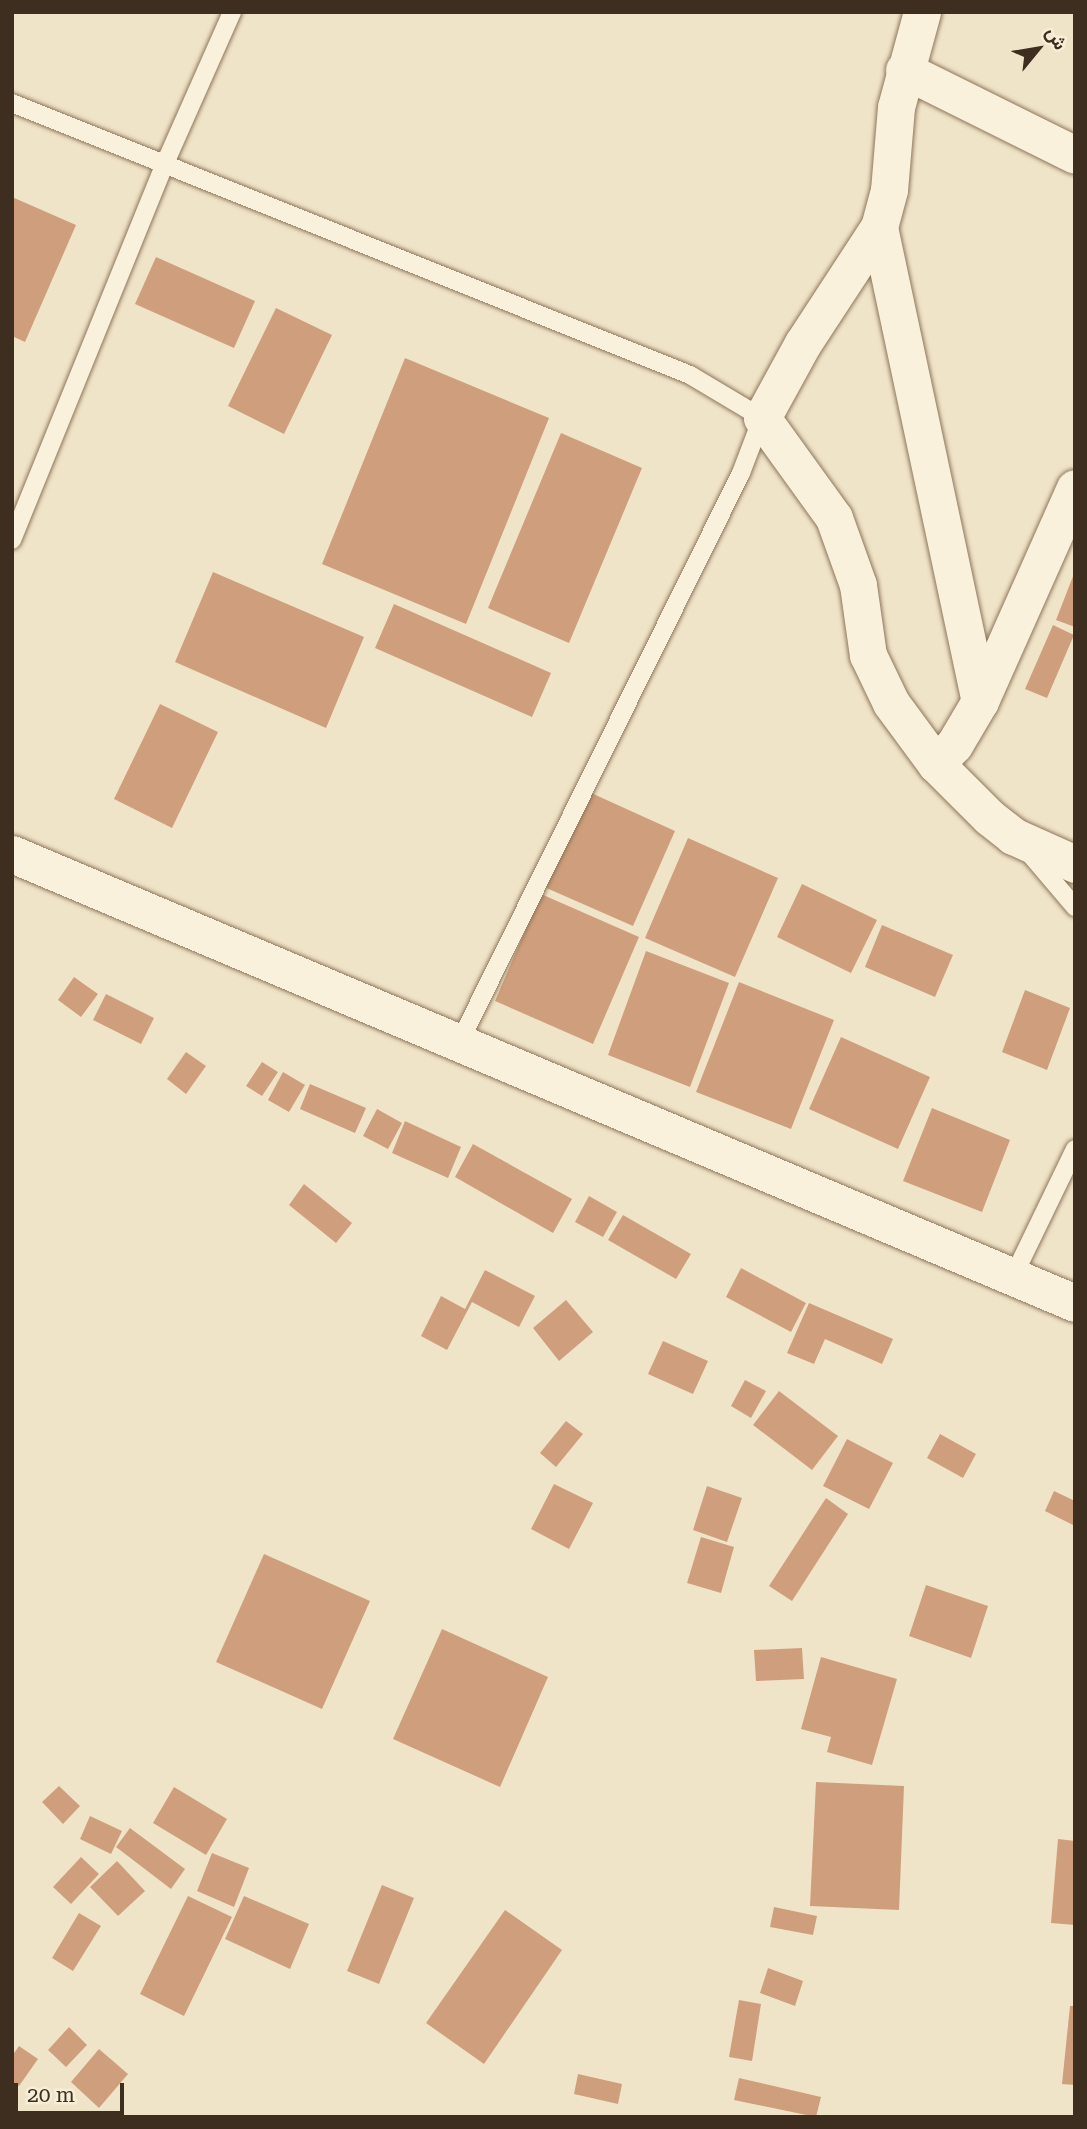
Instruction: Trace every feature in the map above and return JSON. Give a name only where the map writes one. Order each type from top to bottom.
[{"type":"street","points":[[922,12],[904,70],[889,190],[879,227],[803,343],[762,418],[834,518],[858,585],[863,637],[872,666],[891,702],[936,764],[1013,836],[1075,864]]},
{"type":"street","points":[[904,70],[1075,155]]},
{"type":"street","points":[[879,227],[980,701]]},
{"type":"street","points":[[936,764],[954,745],[980,701],[1075,488]]},
{"type":"street","points":[[12,854],[1075,1303]]},
{"type":"lane","points":[[12,540],[163,168],[232,12]]},
{"type":"lane","points":[[12,103],[163,168],[690,375],[762,418],[741,473],[458,1043]]},
{"type":"lane","points":[[1013,836],[1075,906]]},
{"type":"lane","points":[[1013,1277],[1075,1149]]},
{"type":"building","points":[[12,197],[76,225],[25,342],[12,336]]},
{"type":"building","points":[[156,257],[255,301],[234,348],[135,304]]},
{"type":"building","points":[[276,308],[332,335],[284,434],[228,406]]},
{"type":"building","points":[[405,358],[549,418],[466,624],[322,564]]},
{"type":"building","points":[[561,433],[642,468],[569,643],[488,608]]},
{"type":"building","points":[[1075,571],[1075,627],[1056,620]]},
{"type":"building","points":[[213,572],[364,637],[326,728],[175,662]]},
{"type":"building","points":[[394,604],[551,673],[532,717],[375,648]]},
{"type":"building","points":[[1053,625],[1074,635],[1047,698],[1025,689]]},
{"type":"building","points":[[160,704],[218,732],[172,828],[114,799]]},
{"type":"building","points":[[578,787],[675,831],[633,926],[535,883]]},
{"type":"building","points":[[688,838],[778,878],[735,977],[645,938]]},
{"type":"building","points":[[802,884],[877,920],[851,973],[777,937]]},
{"type":"building","points":[[541,894],[639,937],[593,1044],[495,1001]]},
{"type":"building","points":[[882,925],[953,955],[935,997],[865,967]]},
{"type":"building","points":[[646,951],[729,983],[690,1087],[608,1055]]},
{"type":"building","points":[[74,977],[98,994],[81,1017],[58,1000]]},
{"type":"building","points":[[739,982],[834,1020],[791,1129],[696,1092]]},
{"type":"building","points":[[1025,990],[1070,1008],[1047,1070],[1002,1052]]},
{"type":"building","points":[[106,994],[154,1018],[141,1044],[93,1020]]},
{"type":"building","points":[[841,1037],[930,1077],[898,1149],[809,1109]]},
{"type":"building","points":[[186,1052],[206,1066],[186,1094],[167,1079]]},
{"type":"building","points":[[262,1062],[278,1072],[262,1096],[246,1086]]},
{"type":"building","points":[[283,1072],[305,1085],[289,1112],[268,1100]]},
{"type":"building","points":[[310,1084],[366,1108],[355,1133],[300,1109]]},
{"type":"building","points":[[932,1108],[1010,1140],[982,1212],[903,1181]]},
{"type":"building","points":[[377,1109],[402,1123],[388,1149],[363,1136]]},
{"type":"building","points":[[405,1121],[461,1147],[448,1178],[392,1153]]},
{"type":"building","points":[[473,1144],[572,1199],[553,1233],[455,1177]]},
{"type":"building","points":[[304,1184],[352,1223],[336,1243],[289,1205]]},
{"type":"building","points":[[589,1196],[617,1212],[603,1237],[575,1222]]},
{"type":"building","points":[[623,1215],[691,1254],[676,1279],[608,1240]]},
{"type":"building","points":[[741,1268],[806,1303],[791,1332],[726,1297]]},
{"type":"building","points":[[485,1270],[535,1296],[519,1327],[472,1302],[447,1350],[421,1336],[441,1296],[465,1309]]},
{"type":"building","points":[[566,1300],[593,1332],[559,1361],[533,1328]]},
{"type":"building","points":[[809,1303],[893,1339],[882,1364],[825,1339],[814,1364],[787,1353]]},
{"type":"building","points":[[663,1341],[708,1361],[693,1394],[648,1374]]},
{"type":"building","points":[[745,1380],[766,1391],[751,1418],[731,1406]]},
{"type":"building","points":[[779,1391],[838,1436],[812,1470],[753,1425]]},
{"type":"building","points":[[566,1421],[583,1434],[556,1467],[540,1453]]},
{"type":"building","points":[[940,1434],[976,1454],[963,1478],[927,1458]]},
{"type":"building","points":[[847,1439],[893,1463],[869,1509],[823,1486]]},
{"type":"building","points":[[554,1484],[593,1503],[569,1549],[531,1529]]},
{"type":"building","points":[[707,1486],[742,1498],[727,1542],[693,1530]]},
{"type":"building","points":[[1054,1491],[1075,1501],[1075,1526],[1045,1511]]},
{"type":"building","points":[[826,1498],[848,1514],[792,1601],[769,1586]]},
{"type":"building","points":[[701,1537],[734,1547],[721,1593],[687,1583]]},
{"type":"building","points":[[264,1554],[370,1601],[322,1709],[216,1662]]},
{"type":"building","points":[[926,1585],[988,1606],[971,1658],[909,1636]]},
{"type":"building","points":[[442,1629],[548,1677],[500,1787],[393,1739]]},
{"type":"building","points":[[802,1648],[804,1679],[756,1681],[754,1650]]},
{"type":"building","points":[[821,1657],[897,1679],[872,1765],[827,1752],[831,1737],[801,1729]]},
{"type":"building","points":[[816,1782],[904,1786],[899,1910],[810,1906]]},
{"type":"building","points":[[59,1786],[80,1806],[63,1824],[42,1802]]},
{"type":"building","points":[[174,1787],[227,1819],[206,1855],[153,1823]]},
{"type":"building","points":[[90,1816],[122,1831],[111,1854],[80,1839]]},
{"type":"building","points":[[130,1828],[185,1869],[171,1889],[116,1847]]},
{"type":"building","points":[[1058,1839],[1075,1841],[1075,1925],[1051,1923]]},
{"type":"building","points":[[212,1853],[249,1868],[234,1907],[197,1891]]},
{"type":"building","points":[[81,1857],[99,1874],[71,1904],[53,1887]]},
{"type":"building","points":[[117,1861],[145,1891],[118,1916],[90,1887]]},
{"type":"building","points":[[382,1885],[414,1898],[379,1984],[347,1971]]},
{"type":"building","points":[[188,1896],[232,1917],[184,2016],[140,1994]]},
{"type":"building","points":[[244,1896],[309,1924],[290,1969],[225,1939]]},
{"type":"building","points":[[774,1907],[817,1916],[813,1935],[770,1927]]},
{"type":"building","points":[[505,1910],[562,1950],[484,2064],[426,2023]]},
{"type":"building","points":[[79,1913],[101,1926],[73,1971],[52,1958]]},
{"type":"building","points":[[768,1968],[803,1981],[795,2006],[760,1993]]},
{"type":"building","points":[[739,2000],[761,2004],[752,2061],[729,2057]]},
{"type":"building","points":[[1070,2006],[1075,2006],[1075,2085],[1062,2084]]},
{"type":"building","points":[[69,2027],[87,2045],[66,2067],[48,2050]]},
{"type":"building","points":[[19,2046],[38,2059],[19,2086],[12,2082],[12,2056]]},
{"type":"building","points":[[99,2049],[128,2074],[99,2108],[71,2082]]},
{"type":"building","points":[[578,2074],[622,2084],[618,2104],[574,2094]]},
{"type":"building","points":[[739,2078],[821,2097],[816,2117],[734,2100]]}]
